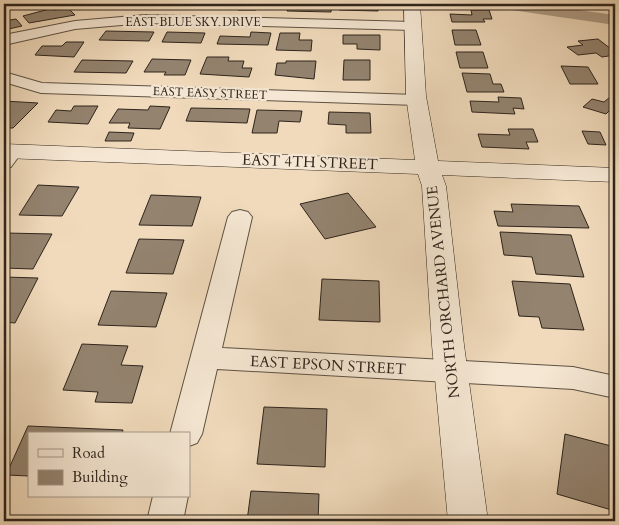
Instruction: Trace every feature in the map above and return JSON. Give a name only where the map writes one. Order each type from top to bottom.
[{"type":"street","name":"EAST BLUE SKY DRIVE","points":[[4,40],[75,26],[145,19],[413,15]]},
{"type":"street","name":"NORTH ORCHARD AVENUE","points":[[413,15],[417,100],[427,169],[434,186],[451,372],[468,521]]},
{"type":"street","name":"EAST EASY STREET","points":[[4,77],[41,88],[417,100]]},
{"type":"street","name":"EAST 4TH STREET","points":[[6,155],[391,165],[427,169],[615,175]]},
{"type":"street","points":[[186,432],[240,217]]},
{"type":"street","name":"EAST EPSON STREET","points":[[205,358],[573,378],[615,387]]},
{"type":"street","points":[[165,521],[171,498]]},
{"type":"building","points":[[77,4],[114,4],[80,9]]},
{"type":"building","points":[[144,4],[175,4],[173,8],[153,8],[155,5]]},
{"type":"building","points":[[185,4],[229,4],[227,9],[183,8]]},
{"type":"building","points":[[240,4],[277,4],[276,7],[238,10]]},
{"type":"building","points":[[288,4],[332,4],[331,12],[287,11]]},
{"type":"building","points":[[339,4],[378,4],[378,11],[339,10]]},
{"type":"building","points":[[53,8],[54,10],[68,8],[75,15],[29,23],[23,16]]},
{"type":"building","points":[[471,10],[489,10],[492,19],[483,19],[485,22],[452,22],[450,14],[472,15]]},
{"type":"building","points":[[16,19],[22,26],[4,30],[4,21]]},
{"type":"building","points":[[452,30],[476,30],[481,45],[455,45]]},
{"type":"building","points":[[106,31],[154,32],[149,41],[99,40]]},
{"type":"building","points":[[167,32],[205,33],[201,43],[162,42]]},
{"type":"building","points":[[251,32],[271,33],[268,45],[217,44],[220,36],[250,37]]},
{"type":"building","points":[[280,33],[300,33],[299,40],[312,40],[311,51],[276,50]]},
{"type":"building","points":[[343,35],[380,35],[380,50],[357,49],[357,44],[343,44]]},
{"type":"building","points":[[598,39],[615,52],[615,55],[602,57],[596,53],[578,55],[567,47],[583,45],[578,41]]},
{"type":"building","points":[[66,42],[84,42],[74,57],[35,55],[42,46],[62,46]]},
{"type":"building","points":[[456,52],[483,52],[488,68],[460,68]]},
{"type":"building","points":[[207,57],[229,57],[228,61],[244,61],[242,68],[252,68],[249,77],[200,74]]},
{"type":"building","points":[[152,59],[191,60],[185,75],[164,75],[166,72],[144,72]]},
{"type":"building","points":[[82,60],[133,61],[126,73],[74,72]]},
{"type":"building","points":[[344,60],[370,60],[370,80],[343,80]]},
{"type":"building","points":[[286,61],[316,61],[314,79],[275,75],[277,63],[286,63]]},
{"type":"building","points":[[561,66],[588,67],[598,84],[570,84]]},
{"type":"building","points":[[462,73],[490,74],[493,84],[501,84],[504,92],[467,92]]},
{"type":"building","points":[[615,93],[615,112],[610,110],[606,114],[583,107],[592,99],[604,102]]},
{"type":"building","points":[[498,97],[521,98],[524,109],[513,108],[515,114],[472,112],[470,101],[499,102]]},
{"type":"building","points":[[4,101],[38,103],[13,128],[4,128]]},
{"type":"building","points":[[74,106],[98,106],[88,124],[48,122],[56,110],[71,111]]},
{"type":"building","points":[[150,106],[170,107],[160,129],[128,128],[130,123],[109,123],[118,109],[148,110]]},
{"type":"building","points":[[191,108],[250,109],[247,123],[186,121]]},
{"type":"building","points":[[257,110],[302,111],[300,122],[279,121],[277,133],[252,133]]},
{"type":"building","points":[[329,112],[370,113],[371,133],[346,133],[346,125],[328,124]]},
{"type":"building","points":[[508,129],[533,129],[538,142],[526,142],[529,149],[482,147],[478,134],[510,135]]},
{"type":"building","points":[[582,131],[600,132],[606,145],[588,144]]},
{"type":"building","points":[[109,132],[134,133],[131,141],[105,141]]},
{"type":"building","points":[[38,185],[79,187],[62,216],[19,215]]},
{"type":"building","points":[[348,193],[376,227],[325,239],[300,204]]},
{"type":"building","points":[[151,195],[201,197],[192,226],[139,225]]},
{"type":"building","points":[[511,204],[579,206],[589,228],[498,226],[494,211],[513,212]]},
{"type":"building","points":[[500,232],[571,235],[584,277],[536,274],[532,257],[504,255]]},
{"type":"building","points":[[6,233],[52,234],[33,269],[4,268],[4,236]]},
{"type":"building","points":[[139,239],[184,240],[173,274],[126,273]]},
{"type":"building","points":[[4,277],[38,278],[15,323],[4,322]]},
{"type":"building","points":[[322,279],[379,281],[380,322],[319,320]]},
{"type":"building","points":[[512,281],[570,284],[584,330],[542,328],[539,317],[519,316]]},
{"type":"building","points":[[111,291],[167,293],[156,327],[98,325]]},
{"type":"building","points":[[82,344],[128,346],[121,365],[143,366],[132,403],[95,402],[98,392],[63,390]]},
{"type":"building","points":[[264,407],[327,409],[325,467],[257,464]]},
{"type":"building","points":[[28,426],[123,430],[122,432],[28,432],[28,476],[6,475]]},
{"type":"building","points":[[565,434],[615,447],[615,511],[557,494]]},
{"type":"building","points":[[251,491],[319,494],[318,521],[247,521]]},
{"type":"waterway","points":[[504,4],[615,20]]}]
